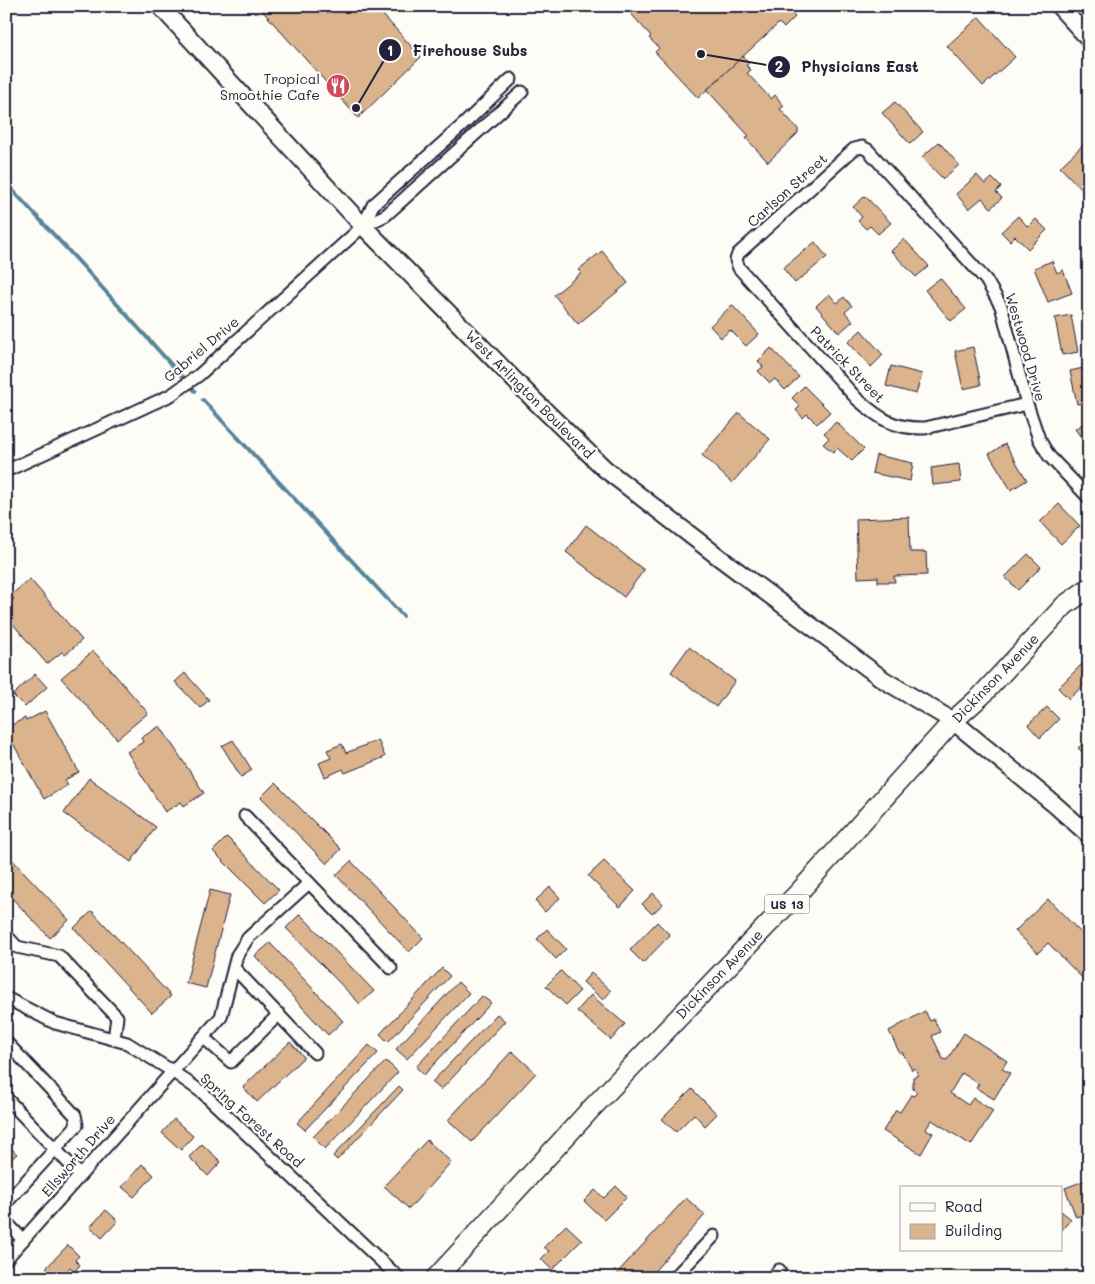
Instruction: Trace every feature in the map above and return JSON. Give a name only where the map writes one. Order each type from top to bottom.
[{"type":"main road","name":"West Arlington Boulevard","points":[[160,6],[363,226],[536,402],[605,469],[720,558],[884,680],[953,721],[1089,835]]},
{"type":"main road","points":[[1059,6],[1089,39]]},
{"type":"main road","name":"Dickinson Avenue","points":[[436,1278],[602,1096],[799,892],[953,721],[981,696],[1065,605],[1089,588]]},
{"type":"street","points":[[363,226],[373,205],[511,79]]},
{"type":"street","points":[[363,226],[386,216],[522,92]]},
{"type":"street","name":"Carlson Street","points":[[736,260],[738,254],[854,149],[862,147]]},
{"type":"street","name":"Westwood Drive","points":[[862,147],[868,150],[995,292],[1001,306],[1027,404],[1039,439],[1049,456],[1089,498]]},
{"type":"street","name":"Gabriel Drive","points":[[6,470],[171,395],[199,375],[363,226]]},
{"type":"street","name":"Patrick Street","points":[[736,260],[739,268],[851,391],[872,413],[885,421],[910,428],[925,428],[1027,404]]},
{"type":"street","points":[[245,816],[391,968]]},
{"type":"street","name":"Ellsworth Drive","points":[[6,1259],[220,1017],[237,955],[248,938],[309,883]]},
{"type":"street","points":[[6,936],[17,947],[59,956],[117,1017],[114,1039]]},
{"type":"street","points":[[234,968],[315,1053]]},
{"type":"street","name":"Spring Forest Road","points":[[6,998],[55,1023],[127,1044],[172,1071],[203,1093],[399,1278]]},
{"type":"street","points":[[203,1036],[231,1062],[279,1014]]},
{"type":"street","points":[[6,1042],[75,1115],[77,1125],[6,1205]]},
{"type":"street","points":[[6,1098],[80,1175]]},
{"type":"street","points":[[6,1222],[23,1240]]},
{"type":"street","points":[[674,1278],[714,1236]]},
{"type":"building","points":[[258,6],[375,6],[421,57],[358,118]]},
{"type":"building","points":[[624,6],[785,6],[795,17],[784,28],[779,23],[698,98],[655,52],[659,48],[649,38],[651,36]]},
{"type":"building","points":[[979,17],[1015,57],[983,86],[947,46]]},
{"type":"building","points":[[743,56],[749,63],[746,65],[751,70],[747,73],[771,99],[775,95],[784,106],[780,109],[798,129],[798,133],[768,162],[746,138],[749,136],[707,90]]},
{"type":"building","points":[[895,102],[923,132],[910,144],[882,113]]},
{"type":"building","points":[[1087,141],[1089,144],[1089,190],[1085,193],[1060,167]]},
{"type":"building","points":[[939,142],[959,165],[943,179],[922,157]]},
{"type":"building","points":[[977,175],[985,184],[992,178],[1001,187],[996,192],[1002,198],[991,208],[982,198],[969,209],[956,194]]},
{"type":"building","points":[[865,196],[891,223],[878,234],[870,226],[866,229],[858,221],[862,217],[853,207]]},
{"type":"building","points":[[1018,216],[1028,227],[1036,219],[1047,230],[1028,249],[1015,236],[1010,241],[1001,232]]},
{"type":"building","points":[[904,239],[929,266],[916,277],[891,251]]},
{"type":"building","points":[[815,242],[827,257],[795,283],[783,268]]},
{"type":"building","points":[[602,251],[628,283],[578,324],[554,295],[581,273],[578,270]]},
{"type":"building","points":[[1052,261],[1057,273],[1063,270],[1072,293],[1048,302],[1034,268]]},
{"type":"building","points":[[940,278],[966,309],[951,321],[925,290]]},
{"type":"building","points":[[829,294],[837,303],[844,297],[852,306],[845,312],[853,321],[839,333],[816,306]]},
{"type":"building","points":[[732,305],[759,334],[746,346],[730,330],[721,338],[710,326]]},
{"type":"building","points":[[1071,315],[1078,352],[1062,355],[1055,318]]},
{"type":"building","points":[[861,330],[883,355],[871,367],[848,342]]},
{"type":"building","points":[[973,347],[981,385],[963,389],[955,351]]},
{"type":"building","points":[[771,348],[799,377],[785,390],[775,379],[770,383],[758,371],[763,367],[758,361]]},
{"type":"building","points":[[891,366],[922,374],[916,394],[886,386]]},
{"type":"building","points":[[1088,367],[1089,402],[1077,404],[1070,371]]},
{"type":"building","points":[[804,386],[830,412],[817,424],[807,414],[803,418],[796,410],[800,406],[792,398]]},
{"type":"building","points":[[739,413],[770,439],[732,483],[702,455]]},
{"type":"building","points":[[1089,420],[1089,448],[1075,429]]},
{"type":"building","points":[[836,422],[864,449],[852,461],[837,448],[833,452],[823,444],[829,438],[824,433]]},
{"type":"building","points":[[1005,444],[1027,480],[1011,490],[989,454]]},
{"type":"building","points":[[876,455],[913,463],[910,481],[872,473]]},
{"type":"building","points":[[959,464],[961,482],[933,485],[931,468]]},
{"type":"building","points":[[1059,504],[1080,526],[1061,544],[1040,522]]},
{"type":"building","points":[[909,517],[910,552],[926,552],[927,575],[894,576],[895,582],[878,582],[878,577],[858,578],[856,519]]},
{"type":"building","points":[[586,525],[644,570],[624,597],[566,552]]},
{"type":"building","points":[[1028,554],[1041,567],[1018,590],[1005,577]]},
{"type":"building","points":[[30,579],[82,640],[65,655],[62,652],[47,664],[6,616],[6,606],[14,599],[11,595]]},
{"type":"building","points":[[689,647],[735,681],[716,707],[671,672]]},
{"type":"building","points":[[93,651],[148,713],[117,739],[61,678]]},
{"type":"building","points":[[1083,663],[1089,669],[1089,680],[1069,699],[1058,688]]},
{"type":"building","points":[[185,673],[209,700],[200,708],[175,682]]},
{"type":"building","points":[[35,674],[47,687],[25,707],[13,695]]},
{"type":"building","points":[[1047,707],[1059,719],[1040,738],[1028,725]]},
{"type":"building","points":[[45,711],[79,772],[65,780],[68,785],[44,799],[6,728],[25,718],[26,721]]},
{"type":"building","points":[[160,726],[204,793],[184,806],[181,802],[165,812],[127,752],[143,742],[141,738]]},
{"type":"building","points":[[1089,738],[1089,759],[1078,748]]},
{"type":"building","points":[[233,740],[252,770],[241,777],[222,746]]},
{"type":"building","points":[[378,740],[385,757],[345,773],[343,769],[325,777],[319,763],[331,758],[327,750],[342,744],[346,753]]},
{"type":"building","points":[[89,778],[156,827],[131,862],[64,813]]},
{"type":"building","points":[[275,783],[341,849],[327,864],[261,797]]},
{"type":"building","points":[[227,837],[279,890],[265,903],[213,851]]},
{"type":"building","points":[[6,853],[69,920],[50,938],[6,892]]},
{"type":"building","points":[[351,861],[423,938],[409,952],[336,875]]},
{"type":"building","points":[[604,861],[635,891],[620,907],[588,876]]},
{"type":"building","points":[[550,887],[560,898],[545,912],[535,901]]},
{"type":"building","points":[[210,890],[230,895],[206,988],[186,983]]},
{"type":"building","points":[[653,893],[663,904],[652,914],[642,904]]},
{"type":"building","points":[[1048,899],[1089,941],[1089,985],[1048,943],[1038,953],[1015,931]]},
{"type":"building","points":[[92,911],[171,996],[152,1013],[74,928]]},
{"type":"building","points":[[300,914],[374,991],[360,1004],[286,928]]},
{"type":"building","points":[[657,922],[670,935],[643,963],[630,950]]},
{"type":"building","points":[[547,929],[566,949],[556,959],[537,939]]},
{"type":"building","points":[[270,943],[343,1021],[328,1035],[255,956]]},
{"type":"building","points":[[442,968],[450,976],[388,1042],[380,1034]]},
{"type":"building","points":[[561,971],[580,991],[566,1005],[546,986]]},
{"type":"building","points":[[591,973],[611,991],[603,1000],[583,982]]},
{"type":"building","points":[[458,982],[469,993],[407,1059],[396,1049]]},
{"type":"building","points":[[591,995],[625,1024],[611,1040],[577,1011]]},
{"type":"building","points":[[482,996],[491,1003],[424,1075],[416,1067]]},
{"type":"building","points":[[925,1011],[930,1021],[934,1019],[940,1032],[932,1036],[943,1059],[947,1060],[964,1033],[1007,1061],[1002,1069],[1010,1073],[994,1099],[976,1088],[979,1084],[962,1073],[950,1093],[968,1105],[973,1098],[993,1111],[971,1145],[932,1120],[926,1129],[933,1133],[921,1154],[883,1131],[896,1110],[900,1112],[911,1095],[914,1096],[917,1092],[913,1089],[913,1077],[918,1075],[915,1068],[912,1070],[902,1052],[900,1054],[889,1031]]},
{"type":"building","points":[[497,1014],[505,1021],[441,1090],[432,1082]]},
{"type":"building","points":[[290,1042],[304,1057],[257,1102],[243,1087]]},
{"type":"building","points":[[369,1045],[378,1053],[305,1130],[297,1123]]},
{"type":"building","points":[[512,1051],[536,1073],[472,1142],[448,1120]]},
{"type":"building","points":[[386,1061],[398,1072],[325,1149],[313,1137]]},
{"type":"building","points":[[399,1086],[403,1090],[337,1160],[333,1156]]},
{"type":"building","points":[[692,1089],[717,1114],[705,1126],[694,1114],[676,1132],[662,1119]]},
{"type":"building","points":[[174,1119],[193,1136],[181,1150],[162,1133]]},
{"type":"building","points":[[427,1140],[451,1162],[409,1209],[384,1186]]},
{"type":"building","points":[[6,1143],[17,1154],[6,1164]]},
{"type":"building","points":[[202,1144],[221,1162],[208,1176],[189,1157]]},
{"type":"building","points":[[142,1164],[154,1175],[134,1197],[122,1187]]},
{"type":"building","points":[[1089,1179],[1089,1213],[1076,1217],[1065,1188]]},
{"type":"building","points":[[616,1186],[627,1197],[604,1220],[584,1201],[595,1190],[604,1198]]},
{"type":"building","points":[[686,1198],[705,1215],[648,1278],[622,1278],[617,1273]]},
{"type":"building","points":[[106,1210],[118,1221],[102,1238],[90,1227]]},
{"type":"building","points":[[1062,1212],[1071,1219],[1062,1230]]},
{"type":"building","points":[[566,1225],[582,1240],[552,1270],[541,1259],[549,1251],[544,1247]]},
{"type":"building","points":[[68,1245],[79,1256],[75,1260],[80,1265],[74,1272],[70,1267],[60,1278],[56,1278],[46,1268]]},
{"type":"waterway","points":[[6,183],[195,391]]},
{"type":"waterway","points":[[203,400],[403,616]]},
{"type":"place","name":"Physicians East","points":[[701,54]]},
{"type":"place","name":"Tropical Smoothie Cafe","points":[[338,86]]},
{"type":"place","name":"Firehouse Subs","points":[[356,108]]}]
